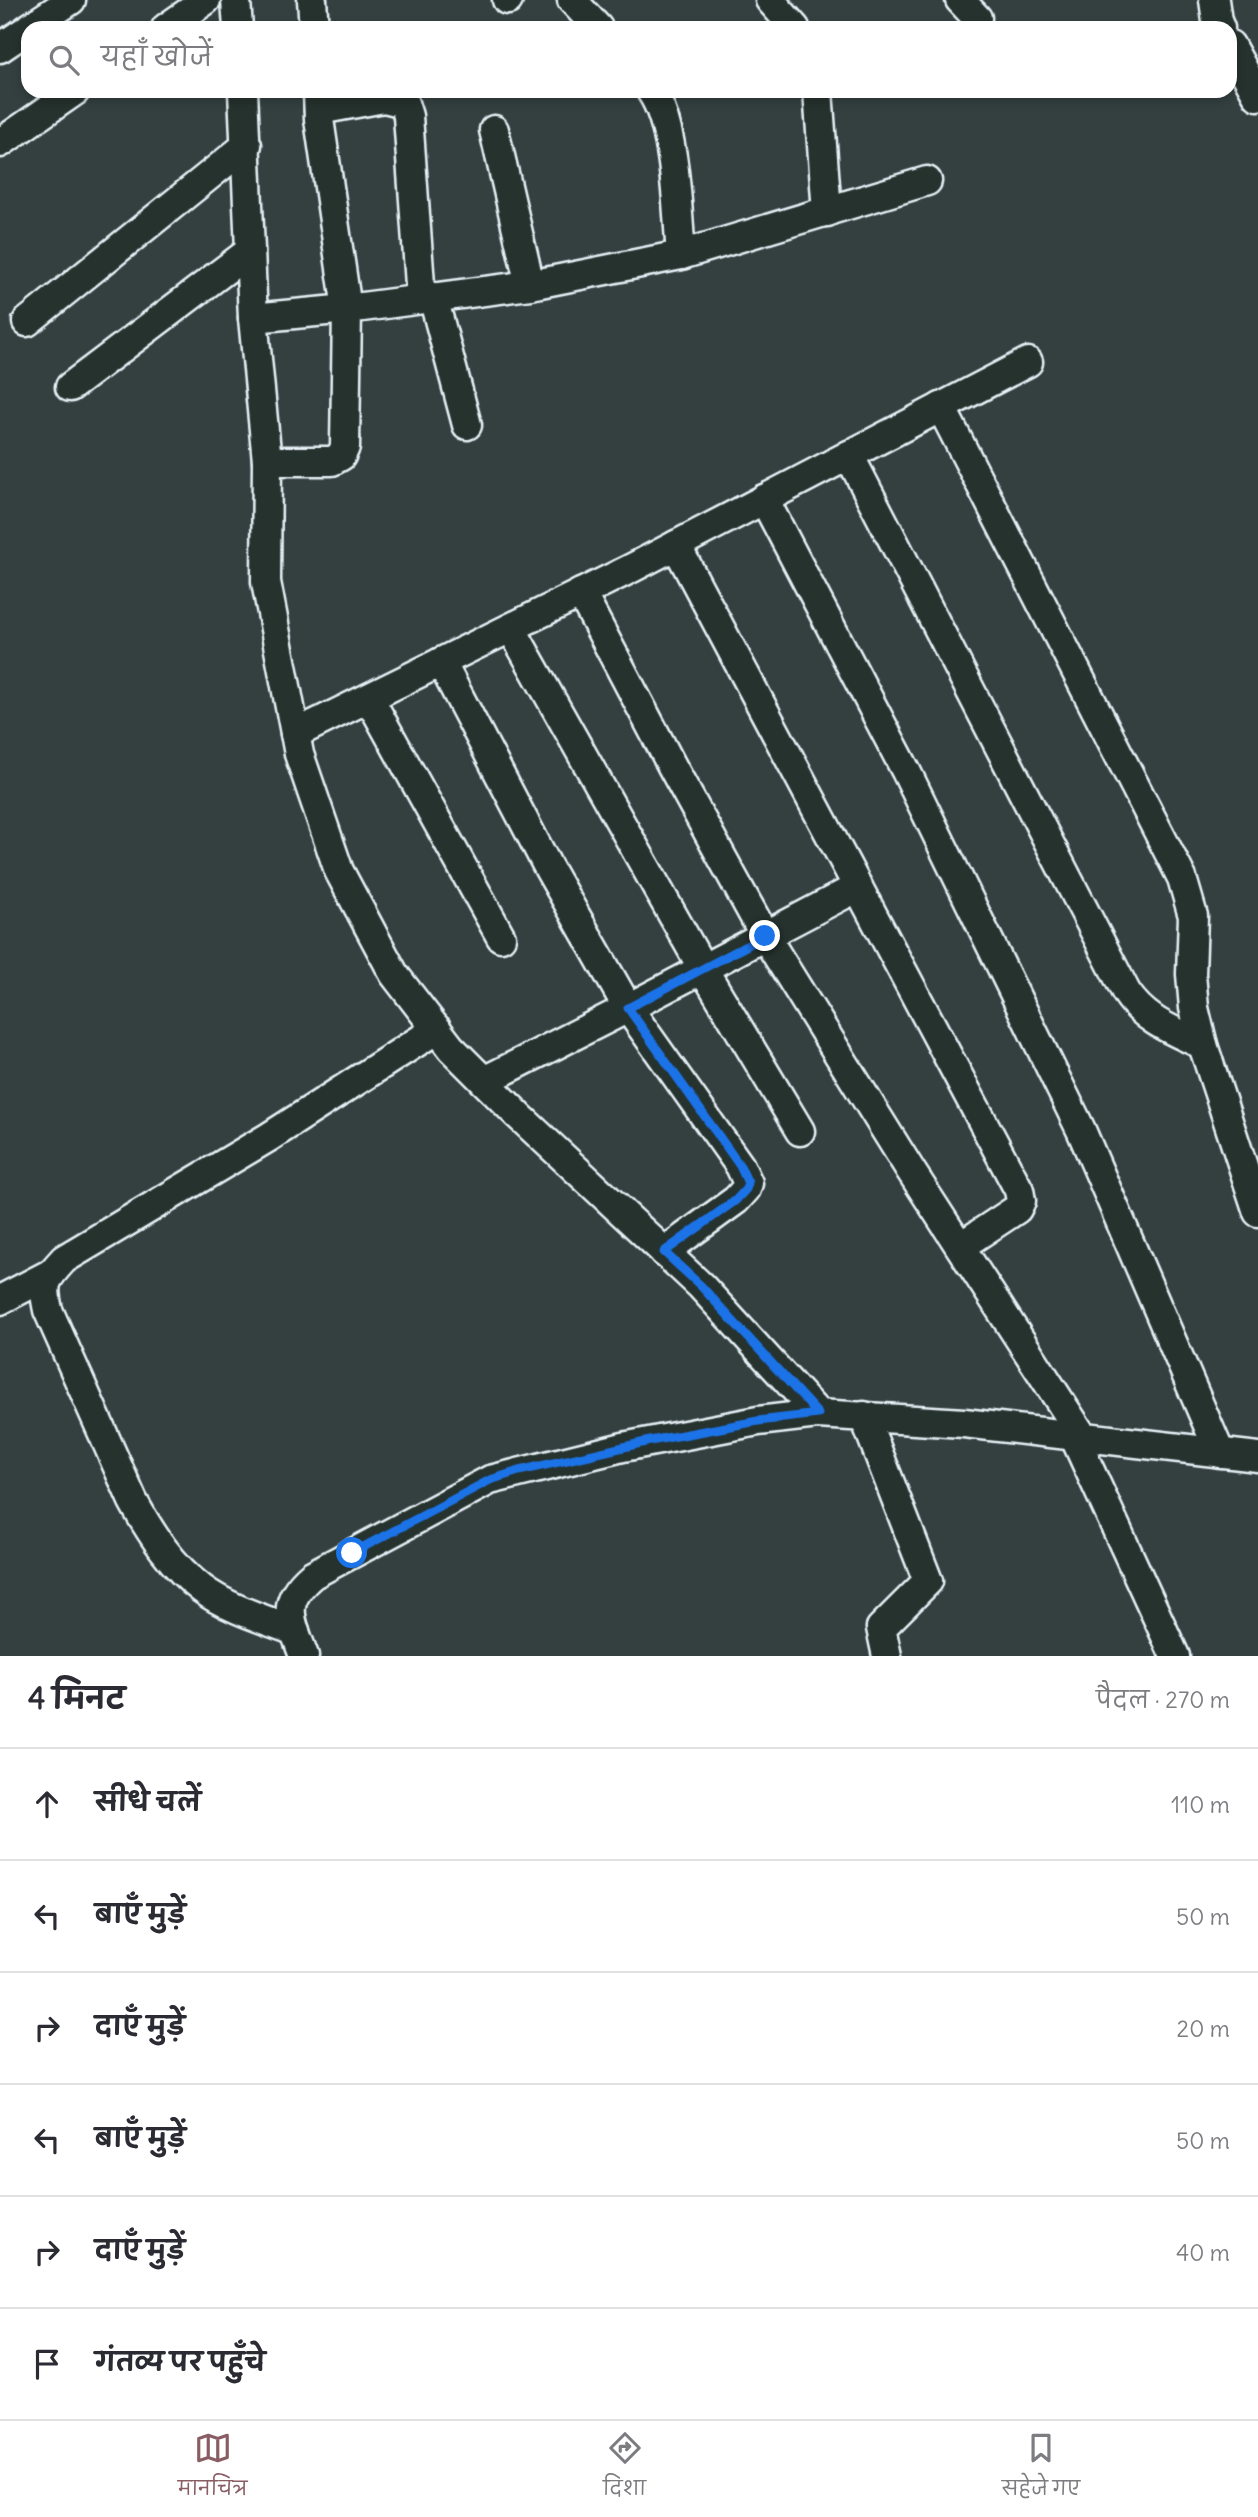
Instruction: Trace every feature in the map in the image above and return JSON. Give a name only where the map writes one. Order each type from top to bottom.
[{"type":"street","points":[[41,21],[71,0]]},
{"type":"street","points":[[176,21],[206,0]]},
{"type":"street","points":[[236,0],[238,21]]},
{"type":"street","points":[[312,0],[314,21]]},
{"type":"street","points":[[572,0],[592,21]]},
{"type":"street","points":[[770,0],[790,21]]},
{"type":"street","points":[[1214,0],[1217,21]]},
{"type":"street","points":[[0,48],[21,34]]},
{"type":"street","points":[[1237,58],[1258,96]]},
{"type":"street","points":[[0,143],[65,98]]},
{"type":"street","points":[[244,98],[253,318],[267,461],[266,582],[299,754],[339,871],[394,974],[451,1048],[701,1286],[818,1414]]},
{"type":"street","points":[[267,461],[332,461],[341,456],[345,447],[347,309],[318,100],[384,98],[404,103],[408,116],[427,298],[467,425]]},
{"type":"street","points":[[656,98],[669,139],[681,255]]},
{"type":"street","points":[[819,98],[827,212]]},
{"type":"street","points":[[494,130],[530,285]]},
{"type":"street","points":[[27,322],[247,145]]},
{"type":"street","points":[[253,318],[347,309],[530,285],[681,255],[927,181]]},
{"type":"street","points":[[70,387],[250,251]]},
{"type":"street","points":[[295,734],[676,545],[1028,362]]},
{"type":"street","points":[[941,407],[1182,878],[1193,916],[1191,974],[1194,1008],[1203,1045],[1258,1212]]},
{"type":"street","points":[[849,455],[1126,992],[1137,1009],[1151,1019],[1203,1045]]},
{"type":"street","points":[[764,499],[906,771],[1082,1130],[1220,1453]]},
{"type":"street","points":[[676,545],[1020,1190],[1021,1201],[1017,1209],[961,1246]]},
{"type":"street","points":[[581,593],[765,936],[1079,1436],[1174,1656]]},
{"type":"street","points":[[511,628],[703,969],[800,1131]]},
{"type":"street","points":[[441,662],[550,869],[628,1008],[740,1166],[748,1183],[736,1200],[664,1252]]},
{"type":"street","points":[[369,698],[501,937]]},
{"type":"street","points":[[484,1081],[858,887]]},
{"type":"street","points":[[0,1300],[50,1274],[64,1259],[269,1137],[437,1029]]},
{"type":"street","points":[[50,1274],[44,1288],[48,1310],[133,1501],[149,1530],[169,1558],[202,1589],[300,1644]]},
{"type":"street","points":[[300,1644],[291,1619],[291,1600],[299,1587],[312,1575],[490,1480],[623,1447],[758,1421],[818,1414],[964,1423],[1258,1457]]},
{"type":"street","points":[[864,1416],[928,1581],[881,1628],[887,1656]]},
{"type":"route","points":[[352,1553],[490,1480],[519,1471],[650,1441],[758,1421],[818,1414],[701,1286],[664,1252],[736,1200],[748,1183],[740,1166],[628,1008],[765,936]]}]
